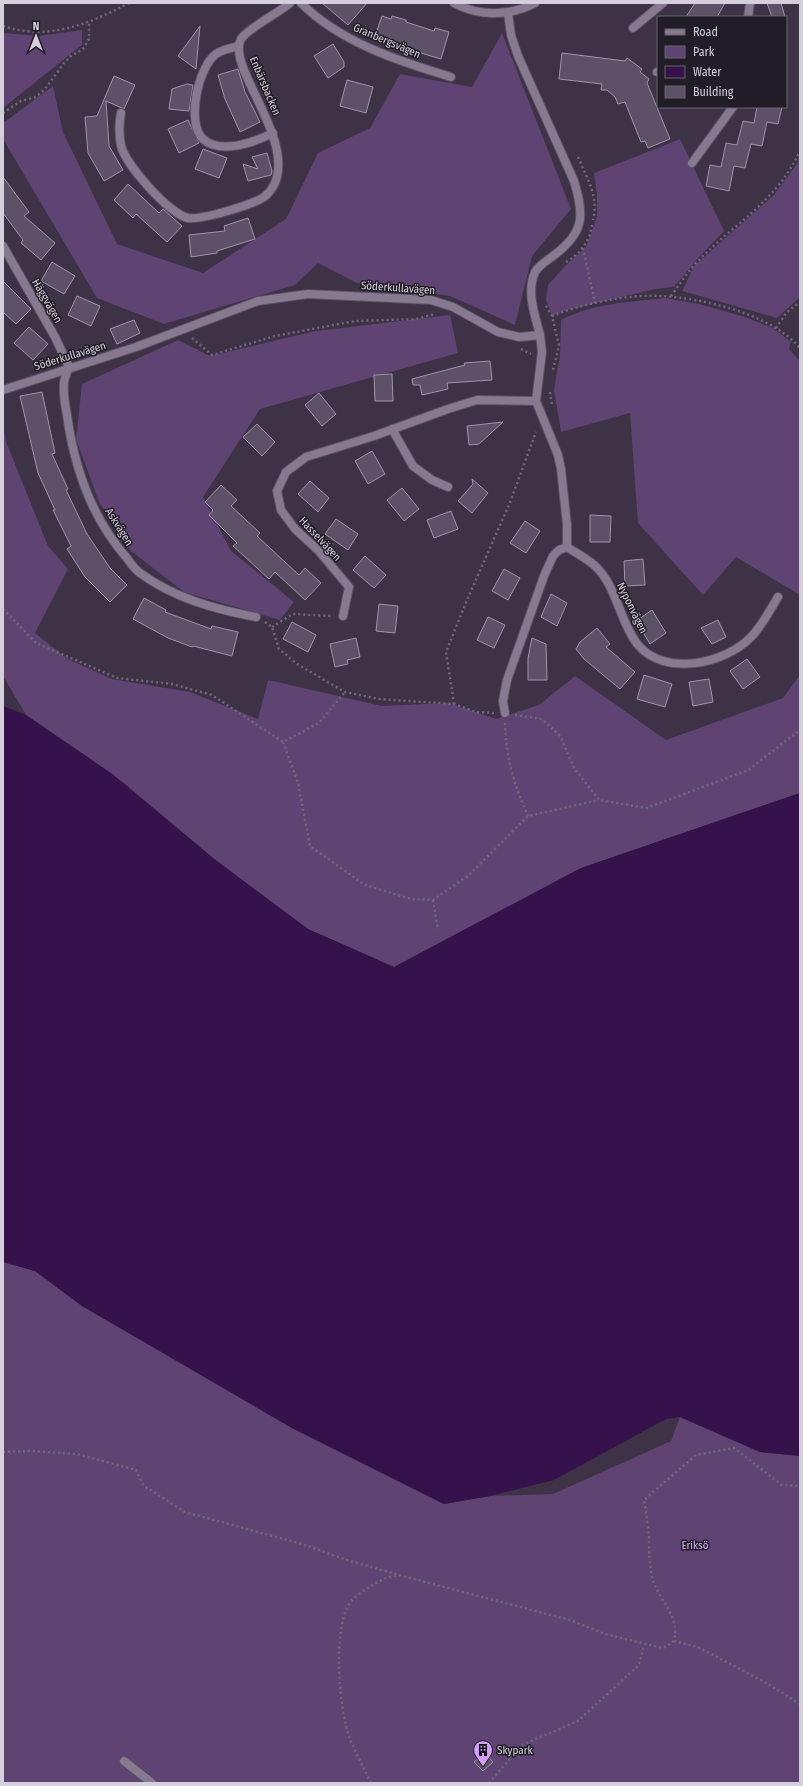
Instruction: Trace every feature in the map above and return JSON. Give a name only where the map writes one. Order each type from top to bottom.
[{"type":"street","name":"Enbärsbacken","points":[[121,113],[119,123],[121,147],[141,180],[173,208],[188,218],[224,212],[250,204],[264,197],[275,184],[279,169],[273,133],[245,73],[240,46],[242,39],[248,32],[290,3]]},
{"type":"street","name":"Granbergsvägen","points":[[301,3],[326,25],[368,47],[425,69],[451,76]]},
{"type":"street","points":[[454,3],[496,14],[508,13],[535,3]]},
{"type":"street","points":[[633,28],[663,3]]},
{"type":"street","points":[[748,16],[750,3]]},
{"type":"street","points":[[505,713],[503,701],[507,680],[544,576],[553,556],[559,550],[567,547],[567,526],[561,469],[558,455],[536,401],[542,352],[540,335],[531,296],[536,271],[574,238],[579,227],[580,212],[579,195],[574,181],[518,56],[511,35],[508,13]]},
{"type":"street","name":"Enbärsbacken","points":[[240,46],[225,49],[216,54],[206,64],[199,80],[196,96],[198,130],[202,138],[210,144],[225,146],[243,146],[258,141],[273,133]]},
{"type":"street","points":[[692,163],[732,108]]},
{"type":"street","name":"Häggvägen","points":[[3,246],[55,337],[68,367]]},
{"type":"street","name":"Söderkullavägen","points":[[3,390],[68,367],[129,349],[258,301],[308,294],[431,300],[453,307],[498,332],[519,337],[540,335]]},
{"type":"street","name":"Askvägen","points":[[68,367],[64,382],[65,402],[74,455],[82,481],[94,508],[106,530],[121,552],[138,572],[166,590],[191,601],[224,611],[256,617]]},
{"type":"street","name":"Hasselvägen","points":[[343,616],[349,588],[318,550],[294,530],[281,510],[277,491],[286,472],[306,457],[476,400],[536,401]]},
{"type":"street","points":[[392,429],[413,466],[432,480],[448,487]]},
{"type":"street","name":"Nyponvägen","points":[[567,547],[595,566],[603,576],[610,587],[629,633],[639,646],[651,656],[666,662],[684,664],[701,662],[723,656],[751,637],[778,597]]},
{"type":"street","points":[[124,1761],[152,1783]]},
{"type":"path","points":[[3,26],[12,30],[57,31],[89,23],[129,3]]},
{"type":"path","points":[[3,113],[21,101],[36,97],[45,89],[64,63],[71,56],[83,49],[88,39],[89,23]]},
{"type":"path","points":[[671,297],[699,260],[764,202],[794,164],[800,151]]},
{"type":"path","points":[[560,266],[576,256],[583,248],[592,229],[595,213],[594,195],[576,152]]},
{"type":"path","points":[[583,248],[595,303]]},
{"type":"path","points":[[552,316],[567,310],[595,303],[658,295],[722,307],[760,319],[792,339],[800,348]]},
{"type":"path","points":[[776,328],[787,312],[800,302]]},
{"type":"path","points":[[544,303],[552,316],[560,345],[552,372]]},
{"type":"path","points":[[182,330],[212,355],[275,336],[355,320],[416,319],[436,314]]},
{"type":"path","points":[[516,346],[536,357],[542,358]]},
{"type":"path","points":[[550,391],[552,408]]},
{"type":"path","points":[[454,704],[446,652],[509,505],[536,432],[548,428]]},
{"type":"path","points":[[3,609],[36,643],[117,678],[172,684],[212,695],[283,742],[298,783],[310,846],[365,885],[411,899],[433,900],[469,875],[528,816],[599,800],[647,808],[748,770],[800,730]]},
{"type":"path","points":[[272,627],[293,614],[343,616]]},
{"type":"path","points":[[256,617],[272,627],[279,649],[297,664],[345,692],[379,699],[454,704],[476,712],[505,713],[542,719],[560,736],[574,768],[599,800]]},
{"type":"path","points":[[283,742],[319,723],[345,692]]},
{"type":"path","points":[[505,713],[509,766],[518,794],[528,816]]},
{"type":"path","points":[[433,900],[438,930]]},
{"type":"path","points":[[3,1452],[29,1451],[77,1454],[136,1470],[144,1486],[185,1512],[302,1544],[347,1560],[406,1577],[570,1620],[605,1634],[644,1645],[662,1648],[669,1646],[674,1641],[676,1632],[674,1618],[653,1582],[648,1556],[649,1537],[644,1500],[696,1455],[734,1448],[782,1485],[800,1486]]},
{"type":"path","points":[[371,1783],[349,1737],[344,1712],[338,1663],[343,1621],[349,1605],[366,1588],[386,1578],[397,1576],[406,1577]]},
{"type":"path","points":[[674,1641],[698,1647],[768,1684],[800,1704]]},
{"type":"path","points":[[489,1783],[522,1745],[578,1721],[639,1665],[644,1645]]},
{"type":"green space","points":[[82,30],[82,45],[3,108],[3,33],[39,36]]},
{"type":"green space","points":[[502,33],[571,209],[532,256],[515,325],[450,296],[357,283],[318,263],[295,285],[164,324],[97,298],[3,139],[3,123],[53,86],[63,132],[117,244],[203,273],[286,219],[318,153],[370,128],[400,74],[472,87]]},
{"type":"green space","points":[[680,139],[724,231],[699,257],[674,287],[655,289],[567,310],[552,316],[546,300],[548,285],[567,264],[586,247],[597,216],[597,195],[594,173]]},
{"type":"green space","points":[[800,150],[800,297],[777,318],[682,291],[694,266],[773,196],[797,164]]},
{"type":"green space","points":[[665,298],[699,304],[742,316],[773,328],[791,342],[789,349],[800,361],[800,595],[736,557],[703,595],[638,523],[630,413],[561,432],[554,390],[560,355],[561,320],[573,314],[612,304]]},
{"type":"green space","points":[[450,315],[458,353],[260,409],[203,497],[231,551],[294,602],[280,620],[184,592],[131,551],[99,502],[76,439],[82,384],[178,340],[210,356],[316,331]]},
{"type":"green space","points":[[3,427],[7,444],[48,546],[68,569],[35,633],[66,658],[112,679],[190,692],[258,719],[268,680],[382,706],[449,703],[496,719],[539,705],[575,676],[666,740],[783,698],[800,675],[800,793],[581,868],[394,967],[308,929],[225,868],[124,783],[26,715],[3,676]]},
{"type":"green space","name":"Eriksö","points":[[3,1262],[35,1271],[82,1306],[292,1428],[444,1504],[490,1496],[553,1494],[671,1441],[680,1417],[760,1452],[800,1456],[800,1783],[3,1783]]},
{"type":"water","points":[[3,706],[26,715],[111,773],[213,858],[308,929],[394,967],[581,868],[800,793],[800,1456],[760,1452],[680,1417],[666,1419],[554,1480],[490,1496],[444,1504],[292,1428],[82,1306],[35,1271],[3,1262]]},
{"type":"building","points":[[322,3],[367,3],[348,25]]},
{"type":"building","points":[[695,3],[725,3],[718,16],[687,16]]},
{"type":"building","points":[[767,3],[781,3],[785,16],[772,16]]},
{"type":"building","points":[[382,16],[391,19],[392,16],[406,20],[406,22],[434,31],[435,28],[449,32],[441,59],[374,39]]},
{"type":"building","points":[[200,26],[196,69],[178,56]]},
{"type":"building","points":[[333,44],[344,62],[344,67],[328,78],[314,56]]},
{"type":"building","points":[[562,53],[625,61],[627,58],[642,69],[640,72],[649,79],[647,83],[670,139],[648,148],[645,141],[641,142],[625,102],[618,104],[615,97],[607,90],[601,90],[602,84],[559,79]]},
{"type":"building","points":[[238,69],[245,92],[260,122],[240,132],[225,99],[218,75]]},
{"type":"building","points":[[114,76],[135,85],[124,109],[106,101],[109,146],[123,170],[104,181],[88,153],[85,117],[97,116]]},
{"type":"building","points":[[347,80],[373,87],[366,113],[340,106]]},
{"type":"building","points":[[187,84],[193,85],[189,111],[169,109],[172,89]]},
{"type":"building","points":[[757,108],[782,108],[778,124],[767,122],[762,146],[751,144],[745,168],[734,166],[729,191],[706,186],[710,165],[721,167],[726,143],[737,145],[743,121],[754,123]]},
{"type":"building","points":[[188,120],[199,143],[179,153],[168,129]]},
{"type":"building","points":[[203,149],[227,158],[219,178],[195,169]]},
{"type":"building","points":[[267,153],[272,171],[271,175],[248,181],[243,164],[258,169],[252,157]]},
{"type":"building","points":[[3,177],[29,212],[24,216],[55,243],[41,260],[21,243],[23,240],[3,213]]},
{"type":"building","points":[[128,184],[159,213],[163,209],[182,226],[167,242],[136,214],[133,218],[114,200]]},
{"type":"building","points":[[248,218],[255,239],[217,251],[217,253],[191,257],[189,235],[225,231],[224,226]]},
{"type":"building","points":[[52,262],[75,276],[64,294],[41,281]]},
{"type":"building","points":[[3,281],[31,309],[16,324],[3,312]]},
{"type":"building","points":[[77,296],[100,306],[91,326],[68,315]]},
{"type":"building","points":[[134,320],[140,333],[117,344],[110,329]]},
{"type":"building","points":[[29,327],[48,344],[33,360],[14,343]]},
{"type":"building","points":[[490,361],[492,380],[447,383],[448,389],[422,395],[420,385],[413,385],[412,379],[465,365],[464,363]]},
{"type":"building","points":[[392,374],[393,401],[375,401],[374,375]]},
{"type":"building","points":[[42,392],[55,453],[52,454],[68,489],[66,490],[87,534],[110,568],[127,585],[110,602],[85,577],[67,549],[71,546],[53,510],[55,510],[38,473],[20,396]]},
{"type":"building","points":[[319,393],[336,414],[322,426],[305,405]]},
{"type":"building","points":[[503,422],[479,444],[469,445],[467,426]]},
{"type":"building","points":[[257,424],[275,442],[262,456],[243,437]]},
{"type":"building","points":[[372,451],[385,474],[368,484],[355,461]]},
{"type":"building","points":[[472,479],[488,493],[472,513],[458,501],[473,484]]},
{"type":"building","points":[[310,481],[329,498],[318,512],[298,494]]},
{"type":"building","points":[[221,485],[237,500],[231,506],[260,533],[257,536],[299,575],[305,568],[321,583],[305,600],[275,572],[269,579],[233,546],[237,543],[209,515],[213,510],[205,502]]},
{"type":"building","points":[[402,488],[419,509],[404,521],[387,500]]},
{"type":"building","points":[[451,511],[458,529],[434,538],[427,520]]},
{"type":"building","points":[[590,515],[611,516],[610,542],[590,542]]},
{"type":"building","points":[[336,519],[358,534],[348,550],[325,534]]},
{"type":"building","points":[[525,521],[540,531],[526,553],[510,543]]},
{"type":"building","points":[[365,556],[386,575],[374,588],[353,570]]},
{"type":"building","points":[[643,559],[645,585],[625,586],[624,561]]},
{"type":"building","points":[[504,569],[520,578],[508,600],[492,591]]},
{"type":"building","points":[[551,594],[567,603],[557,626],[541,617]]},
{"type":"building","points":[[144,598],[166,610],[165,612],[211,629],[212,626],[238,632],[232,656],[192,647],[168,638],[133,619]]},
{"type":"building","points":[[379,604],[398,606],[395,633],[376,631]]},
{"type":"building","points":[[652,610],[666,633],[650,644],[636,621]]},
{"type":"building","points":[[488,617],[505,625],[494,648],[477,640]]},
{"type":"building","points":[[718,620],[726,637],[712,644],[701,628]]},
{"type":"building","points":[[292,622],[316,635],[308,652],[283,639]]},
{"type":"building","points":[[597,628],[610,644],[606,647],[635,672],[620,689],[584,659],[576,649],[580,642]]},
{"type":"building","points":[[356,638],[360,657],[347,660],[348,664],[335,667],[330,644]]},
{"type":"building","points":[[532,638],[546,644],[547,680],[528,680],[528,658]]},
{"type":"building","points":[[747,659],[760,677],[743,689],[730,671]]},
{"type":"building","points":[[644,675],[672,684],[665,707],[637,699]]},
{"type":"building","points":[[709,679],[713,702],[693,706],[689,682]]},
{"type":"building","name":"Skypark","points":[[485,1753],[493,1762],[483,1771],[474,1762]]},
{"type":"place","name":"Skypark","points":[[483,1767]]}]
